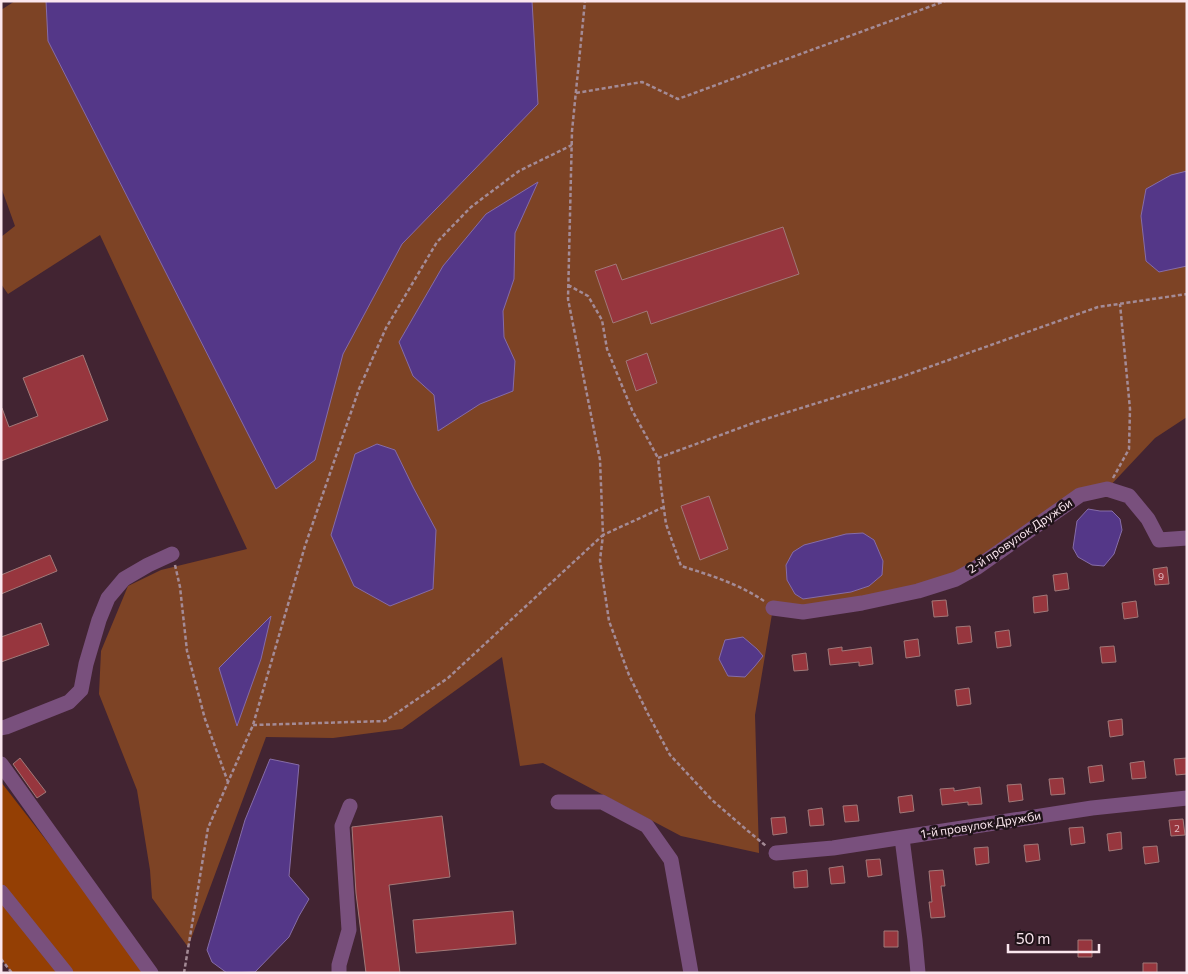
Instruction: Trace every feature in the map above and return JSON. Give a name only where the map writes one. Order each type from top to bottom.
[{"type":"street","points":[[1107,489],[1129,496],[1148,519],[1159,540],[1187,538]]},
{"type":"street","name":"2-й провулок Дружби","points":[[774,608],[802,612],[862,603],[908,593],[956,579],[976,568],[1080,495],[1107,489]]},
{"type":"street","points":[[1,728],[70,702],[81,690],[86,664],[108,598],[124,579],[172,554]]},
{"type":"street","points":[[1,764],[151,973]]},
{"type":"street","name":"1-й провулок Дружби","points":[[776,853],[833,848],[1092,808],[1187,798]]},
{"type":"street","points":[[558,802],[602,802],[647,826],[671,860],[691,973]]},
{"type":"street","points":[[339,973],[339,965],[349,930],[342,826],[350,806]]},
{"type":"street","points":[[902,838],[918,973]]},
{"type":"street","points":[[1,892],[66,973]]},
{"type":"path","points":[[585,1],[572,145],[568,299],[600,460],[603,535],[600,560],[609,621],[629,675],[670,755],[712,800],[776,853]]},
{"type":"path","points":[[576,93],[642,82],[678,100],[945,1]]},
{"type":"path","points":[[184,973],[208,828],[253,725],[305,546],[359,389],[386,328],[437,242],[471,207],[519,171],[572,145]]},
{"type":"path","points":[[568,286],[588,296],[602,320],[607,349],[632,410],[658,458],[666,524],[681,566],[751,592],[774,608]]},
{"type":"path","points":[[658,458],[756,422],[898,378],[1098,307],[1187,294]]},
{"type":"path","points":[[1107,489],[1129,449],[1130,409],[1120,304]]},
{"type":"path","points":[[253,725],[386,721],[448,678],[603,535],[664,507]]},
{"type":"path","points":[[172,554],[180,587],[187,651],[205,719],[228,783]]},
{"type":"path","points":[[1,959],[12,973]]},
{"type":"shaded area","points":[[15,1],[1187,1],[1187,417],[1155,438],[1107,489],[1080,495],[976,568],[862,603],[773,608],[755,715],[759,853],[681,836],[543,763],[520,766],[502,657],[402,729],[333,738],[266,737],[188,947],[152,898],[150,870],[137,790],[99,694],[101,651],[128,586],[161,570],[247,549],[100,235],[8,294],[1,284],[1,237],[15,226],[1,187],[1,10]]},
{"type":"shaded area","points":[[46,1],[532,1],[538,104],[402,244],[343,354],[315,460],[276,489],[48,41]]},
{"type":"shaded area","points":[[1187,171],[1187,266],[1159,272],[1146,261],[1141,216],[1146,189],[1171,175]]},
{"type":"shaded area","points":[[538,182],[515,233],[514,279],[503,311],[504,337],[515,361],[513,391],[480,404],[438,431],[434,395],[413,376],[399,342],[443,266],[486,214]]},
{"type":"shaded area","points":[[377,444],[395,450],[436,530],[433,589],[390,606],[354,586],[331,535],[355,454]]},
{"type":"shaded area","points":[[1088,509],[1112,511],[1120,519],[1122,530],[1114,554],[1104,566],[1092,565],[1078,557],[1073,548],[1077,521]]},
{"type":"shaded area","points":[[863,533],[874,540],[883,561],[882,575],[869,586],[851,592],[803,599],[795,594],[787,580],[786,565],[793,552],[804,545],[846,534]]},
{"type":"shaded area","points":[[271,616],[261,659],[237,726],[219,668]]},
{"type":"shaded area","points":[[743,637],[763,656],[745,677],[728,676],[719,659],[725,640]]},
{"type":"shaded area","points":[[270,759],[299,765],[289,876],[309,899],[289,937],[255,972],[227,973],[212,962],[207,950],[245,820]]},
{"type":"shaded area","points":[[1,782],[149,973],[12,973],[1,959]]},
{"type":"building","points":[[783,227],[799,274],[651,324],[647,311],[613,323],[595,271],[616,264],[622,280]]},
{"type":"building","points":[[647,353],[657,383],[636,391],[626,361]]},
{"type":"building","points":[[83,355],[108,420],[1,461],[1,408],[9,427],[38,416],[23,378]]},
{"type":"building","points":[[709,496],[728,549],[700,560],[681,506]]},
{"type":"building","points":[[50,555],[57,571],[1,594],[1,575]]},
{"type":"building","points":[[1167,567],[1169,584],[1155,585],[1153,569]]},
{"type":"building","points":[[1067,573],[1069,589],[1055,591],[1053,575]]},
{"type":"building","points":[[1047,595],[1048,611],[1034,613],[1033,597]]},
{"type":"building","points":[[946,600],[948,616],[934,617],[932,601]]},
{"type":"building","points":[[1136,601],[1138,617],[1124,619],[1122,603]]},
{"type":"building","points":[[41,623],[49,645],[1,662],[1,637]]},
{"type":"building","points":[[970,626],[972,642],[958,644],[956,627]]},
{"type":"building","points":[[1009,630],[1011,646],[997,648],[995,632]]},
{"type":"building","points":[[918,639],[920,656],[906,658],[904,641]]},
{"type":"building","points":[[1114,646],[1116,662],[1102,663],[1100,647]]},
{"type":"building","points":[[842,647],[842,651],[871,647],[873,664],[859,666],[859,662],[830,665],[828,649]]},
{"type":"building","points":[[806,653],[808,670],[794,671],[792,655]]},
{"type":"building","points":[[969,688],[971,704],[957,706],[955,690]]},
{"type":"building","points":[[1122,719],[1123,735],[1110,737],[1108,721]]},
{"type":"building","points":[[20,758],[46,792],[37,798],[13,764]]},
{"type":"building","points":[[1187,758],[1187,774],[1176,775],[1174,759]]},
{"type":"building","points":[[1144,761],[1146,778],[1132,779],[1130,763]]},
{"type":"building","points":[[1102,765],[1104,781],[1090,783],[1088,767]]},
{"type":"building","points":[[1063,778],[1065,794],[1051,795],[1049,779]]},
{"type":"building","points":[[1021,784],[1023,800],[1009,802],[1007,785]]},
{"type":"building","points":[[980,787],[982,804],[968,805],[968,802],[942,805],[940,789],[954,788],[954,791]]},
{"type":"building","points":[[912,795],[914,811],[900,813],[898,797]]},
{"type":"building","points":[[857,805],[859,821],[845,822],[843,806]]},
{"type":"building","points":[[822,808],[824,825],[810,826],[808,810]]},
{"type":"building","points":[[442,816],[450,877],[389,885],[400,973],[366,973],[356,893],[352,827]]},
{"type":"building","points":[[785,817],[787,833],[773,835],[771,818]]},
{"type":"building","points":[[1183,819],[1185,835],[1171,836],[1169,820]]},
{"type":"building","points":[[1083,827],[1085,843],[1071,845],[1069,828]]},
{"type":"building","points":[[1121,832],[1122,849],[1109,851],[1107,834]]},
{"type":"building","points":[[1038,844],[1040,860],[1026,862],[1024,845]]},
{"type":"building","points":[[1157,846],[1159,862],[1145,864],[1143,847]]},
{"type":"building","points":[[988,847],[989,863],[976,865],[974,848]]},
{"type":"building","points":[[880,859],[882,875],[868,877],[866,860]]},
{"type":"building","points":[[843,866],[845,883],[831,884],[829,868]]},
{"type":"building","points":[[807,870],[808,887],[794,888],[793,872]]},
{"type":"building","points":[[943,870],[945,886],[941,886],[945,917],[931,918],[929,902],[932,902],[929,871]]},
{"type":"building","points":[[513,911],[516,944],[416,953],[413,920]]},
{"type":"building","points":[[884,931],[898,931],[898,947],[884,947]]},
{"type":"building","points":[[1078,940],[1092,940],[1092,957],[1078,957]]},
{"type":"building","points":[[1143,963],[1157,963],[1157,973],[1143,973]]}]
